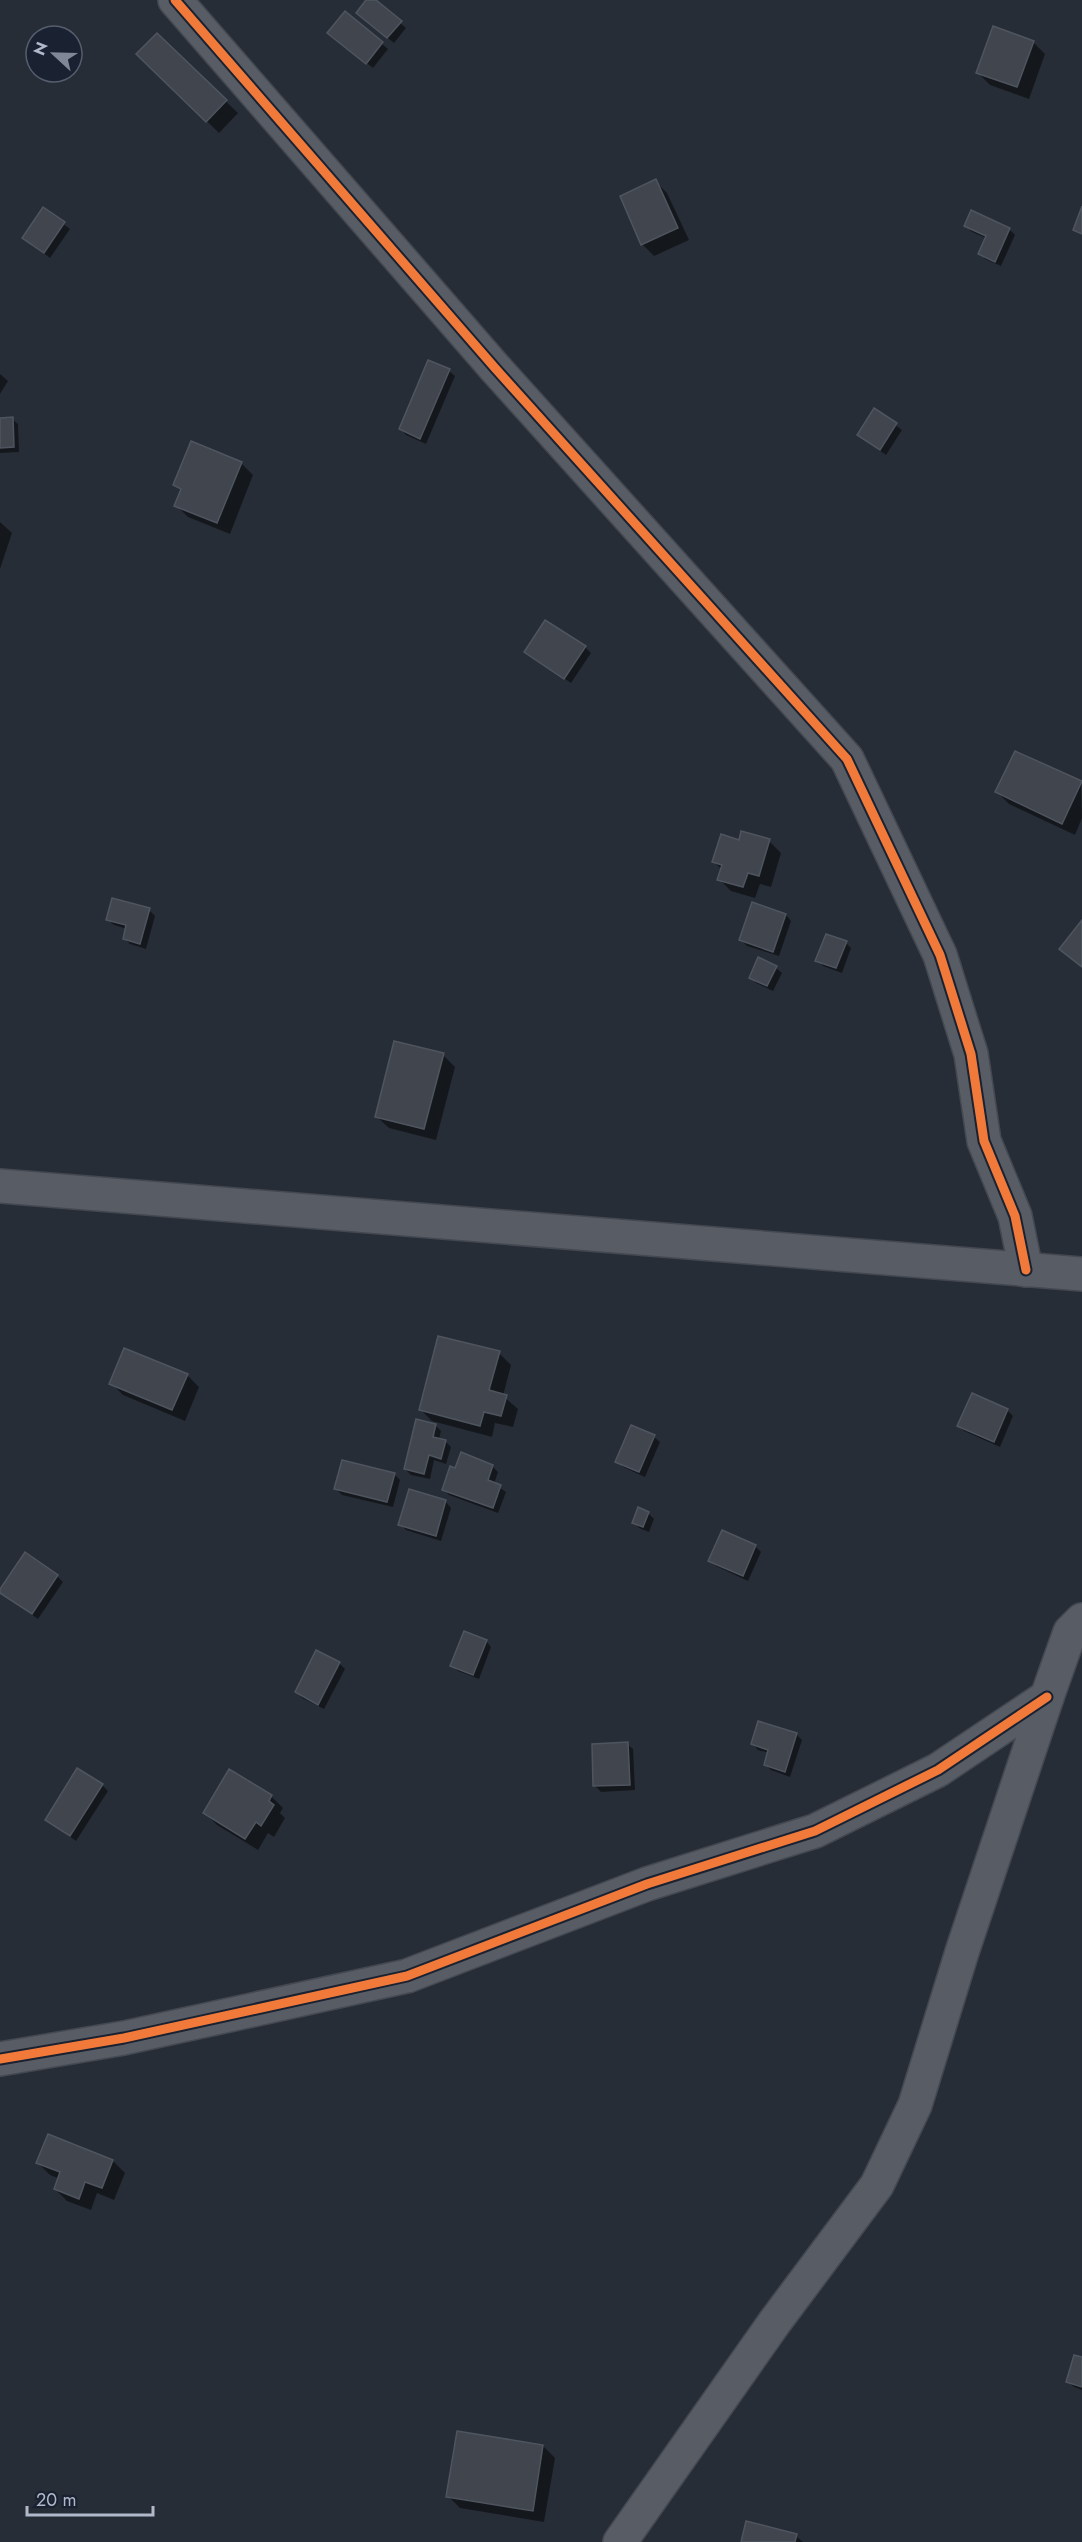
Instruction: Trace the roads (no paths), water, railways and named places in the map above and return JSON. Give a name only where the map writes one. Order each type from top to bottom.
[{"type":"street","points":[[175,0],[495,368],[848,759],[940,955],[971,1054],[984,1141],[1015,1216],[1026,1270]]},
{"type":"street","points":[[0,1186],[1082,1274]]},
{"type":"street","points":[[620,2542],[774,2323],[877,2185],[915,2105],[962,1952],[1047,1697],[1070,1632],[1082,1620]]},
{"type":"street","points":[[0,2059],[124,2038],[407,1976],[647,1884],[815,1831],[938,1770],[1047,1697]]}]
